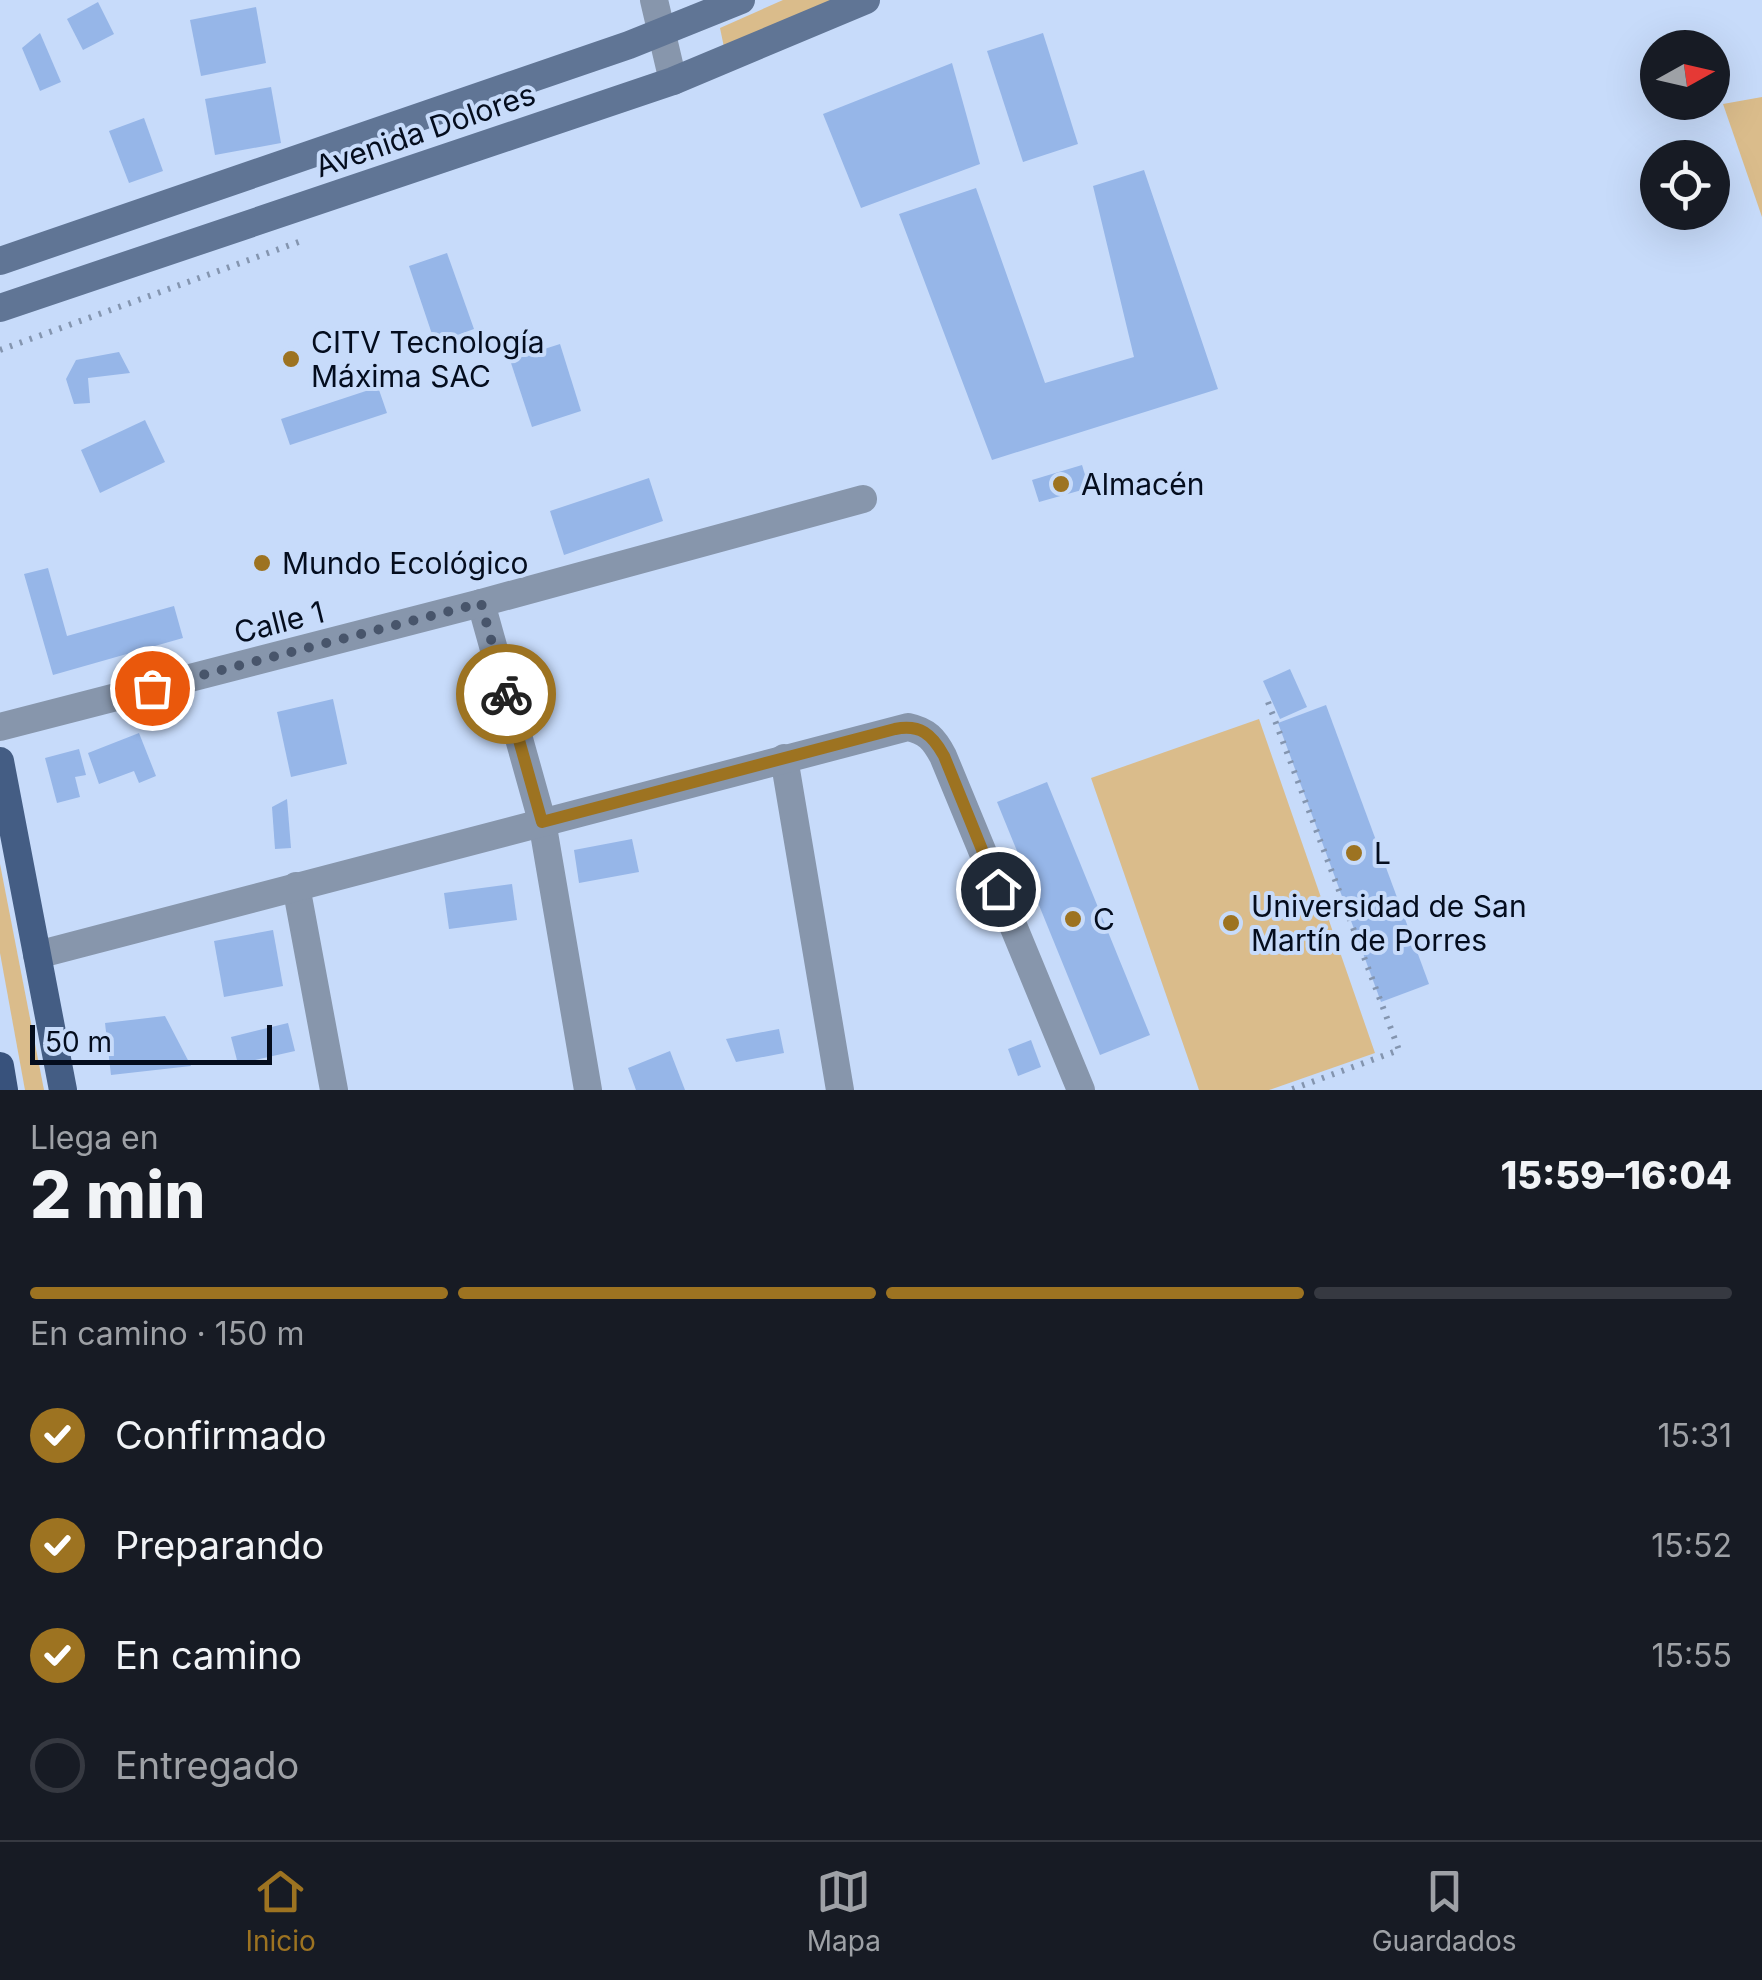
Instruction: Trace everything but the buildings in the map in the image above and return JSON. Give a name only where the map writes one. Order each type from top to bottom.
[{"type":"highway","points":[[0,1066],[4,1090]]},
{"type":"main road","name":"Avenida Dolores","points":[[0,261],[662,32],[741,0]]},
{"type":"main road","name":"Avenida Dolores","points":[[0,308],[673,81],[866,0]]},
{"type":"main road","points":[[0,762],[63,1090]]},
{"type":"street","points":[[654,0],[673,81]]},
{"type":"street","name":"Calle 1","points":[[0,726],[481,603],[864,499]]},
{"type":"street","points":[[481,603],[542,822],[588,1090]]},
{"type":"street","points":[[37,954],[908,726],[922,730],[936,741],[1081,1090]]},
{"type":"street","points":[[784,758],[840,1090]]},
{"type":"street","points":[[296,886],[334,1090]]},
{"type":"path","points":[[1268,702],[1399,1050],[1290,1090]]},
{"type":"shaded area","points":[[783,0],[842,0],[725,52],[720,28]]},
{"type":"shaded area","points":[[1762,97],[1762,217],[1729,120],[1730,103]]},
{"type":"shaded area","points":[[1259,719],[1375,1053],[1269,1090],[1199,1090],[1091,778]]},
{"type":"shaded area","points":[[0,864],[44,1090],[25,1090],[0,953]]},
{"type":"way so far","points":[[152,688],[481,603],[506,694]]},
{"type":"place","name":"CITV Tecnología Máxima SAC","points":[[291,359]]},
{"type":"place","name":"Almacén","points":[[1061,484]]},
{"type":"place","name":"Mundo Ecológico","points":[[262,563]]},
{"type":"place","name":"L","points":[[1354,853]]},
{"type":"place","name":"C","points":[[1073,919]]},
{"type":"place","name":"Universidad de San Martín de Porres","points":[[1231,923]]},
{"type":"route","points":[[506,694],[542,822],[895,729],[908,726],[922,730],[936,741],[944,756],[998,889]]}]
